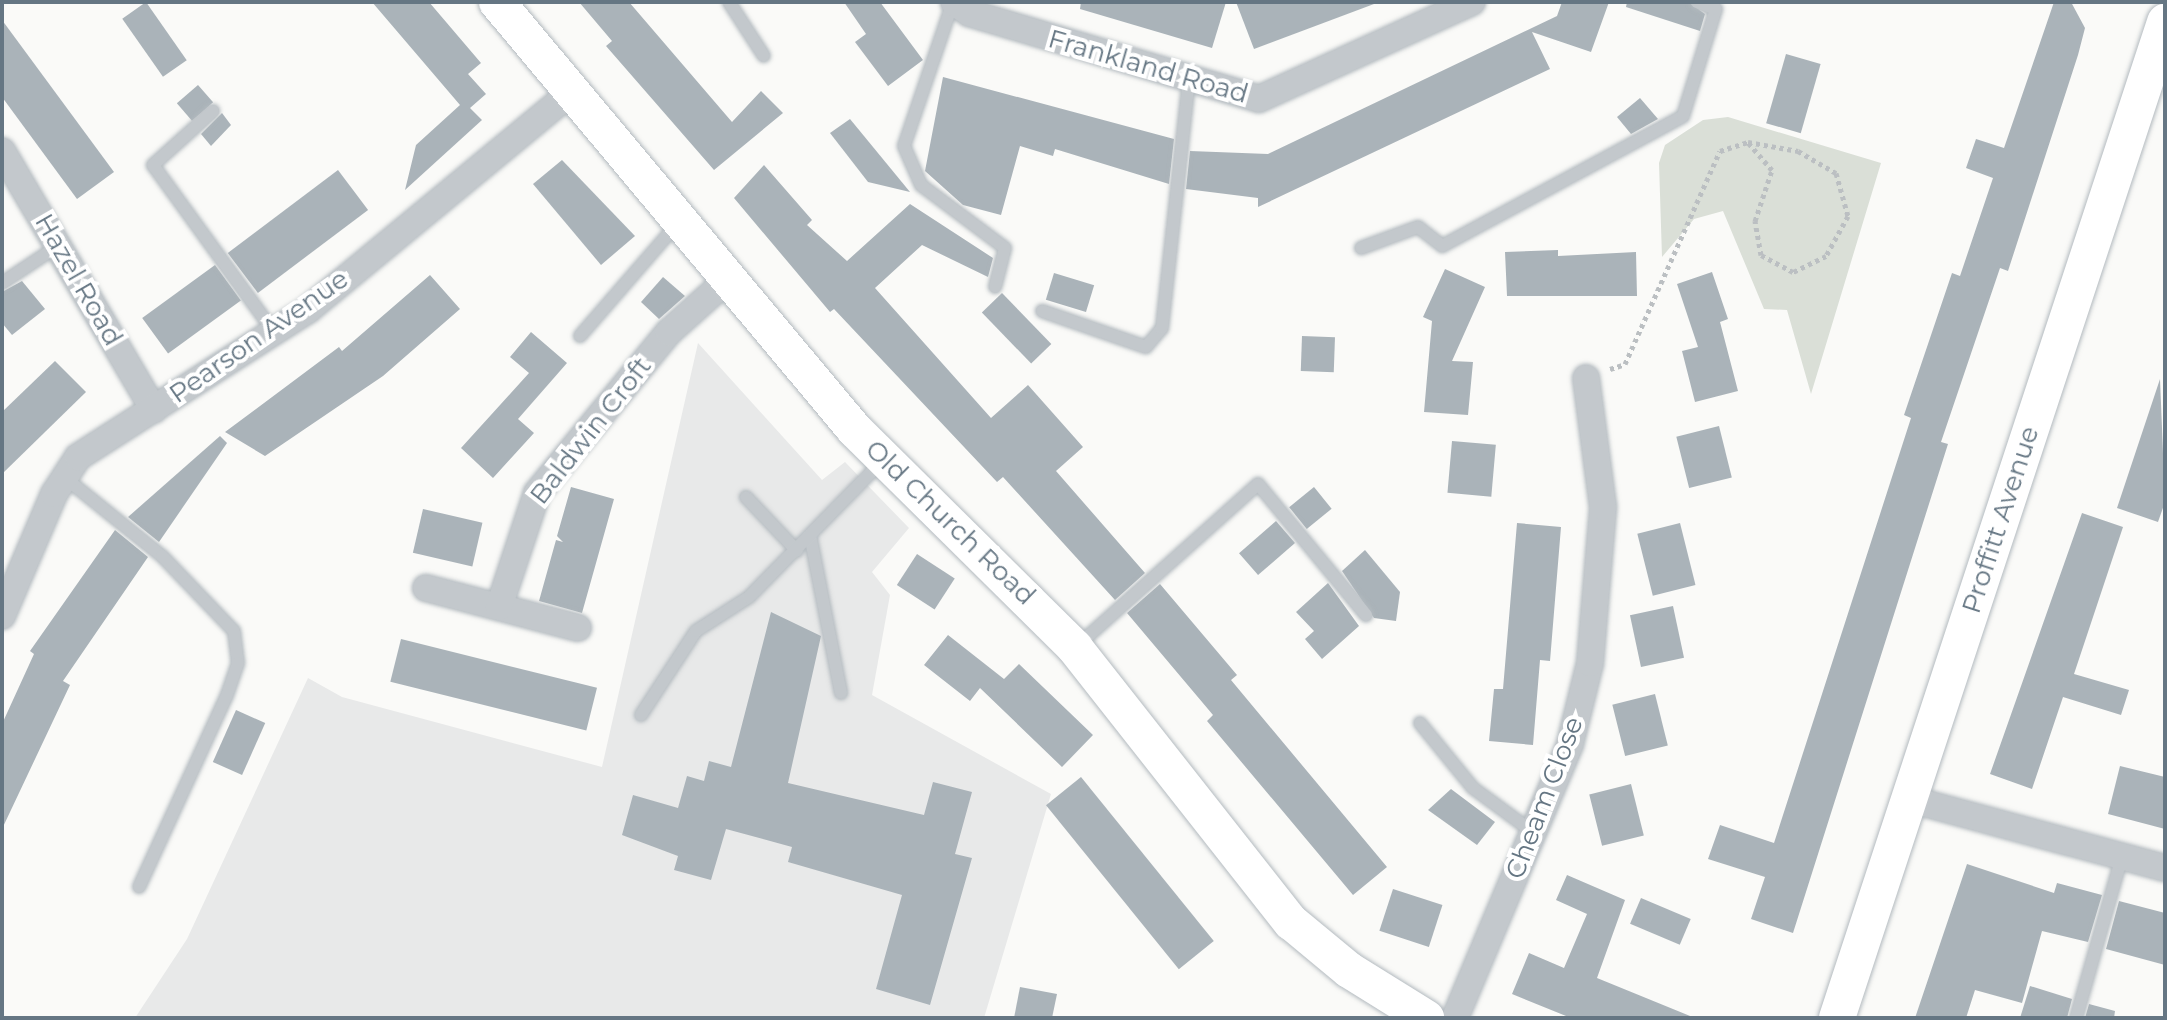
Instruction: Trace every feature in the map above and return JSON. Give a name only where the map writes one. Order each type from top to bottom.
[{"type":"main road","name":"Old Church Road","points":[[497,2],[569,94],[726,281],[883,460],[1075,648],[1291,922],[1349,970],[1426,1018]]},
{"type":"main road","name":"Proffitt Avenue","points":[[1837,1018],[2165,22]]},
{"type":"street","name":"Frankland Road","points":[[953,2],[969,13],[1248,99],[1268,98],[1472,2]]},
{"type":"street","name":"Pearson Avenue","points":[[2,616],[64,477],[78,457],[274,332],[569,94]]},
{"type":"street","name":"Hazel Road","points":[[2,151],[154,410]]},
{"type":"street","name":"Baldwin Croft","points":[[499,607],[537,493],[669,332],[726,281]]},
{"type":"street","name":"Cheam Close","points":[[1455,1018],[1535,834],[1570,744],[1590,663],[1601,578],[1603,507],[1586,378]]},
{"type":"street","points":[[426,588],[578,628]]},
{"type":"street","points":[[1909,799],[2165,868]]},
{"type":"lane","points":[[729,2],[764,56]]},
{"type":"lane","points":[[953,2],[904,146],[921,185],[1005,248],[995,287]]},
{"type":"lane","points":[[1361,248],[1418,227],[1442,246],[1683,116],[1716,9],[1697,2]]},
{"type":"lane","points":[[1042,311],[1146,347],[1162,328],[1189,80]]},
{"type":"lane","points":[[213,111],[153,165],[274,332]]},
{"type":"lane","points":[[580,336],[678,223]]},
{"type":"lane","points":[[2,283],[58,246]]},
{"type":"lane","points":[[641,715],[696,631],[749,597],[883,460]]},
{"type":"lane","points":[[64,477],[162,556],[234,631],[238,663],[227,695],[139,887]]},
{"type":"lane","points":[[1075,648],[1258,484],[1366,615]]},
{"type":"lane","points":[[746,497],[797,551]]},
{"type":"lane","points":[[810,535],[841,693]]},
{"type":"lane","points":[[1420,723],[1473,788],[1535,834]]},
{"type":"lane","points":[[2076,1018],[2122,857]]},
{"type":"path","points":[[1586,378],[1625,364],[1720,151],[1748,142],[1798,151],[1836,173],[1848,216],[1826,256],[1793,272],[1761,255],[1755,221],[1772,170],[1748,142]]},
{"type":"shaded area","points":[[1728,117],[1881,163],[1811,394],[1787,310],[1764,309],[1723,211],[1694,219],[1662,257],[1659,163],[1665,145],[1703,120]]},
{"type":"shaded area","points":[[698,343],[822,480],[845,462],[909,528],[872,572],[890,595],[872,695],[1051,794],[984,1018],[135,1018],[187,939],[308,678],[342,697],[602,767]]},
{"type":"building","points":[[146,2],[187,60],[163,77],[122,19]]},
{"type":"building","points":[[372,2],[429,2],[481,63],[468,74],[486,94],[470,108],[482,120],[405,190],[416,145],[460,105]]},
{"type":"building","points":[[579,2],[629,2],[732,122],[761,91],[783,113],[714,170],[606,46],[612,41]]},
{"type":"building","points":[[844,2],[880,2],[923,60],[888,86],[855,42],[866,34]]},
{"type":"building","points":[[1081,2],[1226,2],[1212,48],[1080,9]]},
{"type":"building","points":[[1236,2],[1373,2],[1374,4],[1254,49]]},
{"type":"building","points":[[1562,2],[1609,2],[1591,52],[1532,32],[1550,69],[1258,207],[1258,198],[1186,189],[1190,151],[1268,154],[1557,16]]},
{"type":"building","points":[[1627,2],[1688,2],[1705,14],[1700,31],[1626,7]]},
{"type":"building","points":[[2054,2],[2071,2],[2085,28],[2078,55],[2008,271],[2000,268],[1941,442],[1948,444],[1793,933],[1751,919],[1765,877],[1708,859],[1720,825],[1774,843],[1911,418],[1904,415],[1952,273],[1960,276],[1993,178],[1966,168],[1976,139],[2004,148]]},
{"type":"building","points":[[2,20],[114,172],[77,199],[2,97]]},
{"type":"building","points":[[1786,54],[1821,64],[1801,133],[1766,123]]},
{"type":"building","points":[[943,77],[1174,139],[1169,184],[1055,149],[1053,156],[1020,146],[1001,215],[963,205],[925,171]]},
{"type":"building","points":[[198,85],[213,102],[192,121],[177,103]]},
{"type":"building","points":[[1640,98],[1658,119],[1631,134],[1617,117]]},
{"type":"building","points":[[222,113],[231,125],[211,146],[201,134]]},
{"type":"building","points":[[850,119],[910,192],[868,182],[830,133]]},
{"type":"building","points":[[562,160],[635,236],[601,265],[533,184]]},
{"type":"building","points":[[764,165],[812,220],[807,225],[847,261],[910,204],[993,258],[988,277],[922,245],[875,288],[991,418],[1028,385],[1083,447],[1056,471],[1145,573],[1115,600],[1003,477],[997,482],[834,309],[830,312],[734,198]]},
{"type":"building","points":[[338,170],[368,210],[258,293],[228,253]]},
{"type":"building","points":[[1558,250],[1558,256],[1636,252],[1637,296],[1507,296],[1505,252]]},
{"type":"building","points":[[215,265],[241,301],[168,353],[142,318]]},
{"type":"building","points":[[1445,269],[1485,287],[1452,361],[1473,362],[1468,415],[1424,412],[1432,321],[1423,317]]},
{"type":"building","points":[[1712,272],[1728,319],[1720,322],[1738,391],[1695,402],[1682,351],[1698,347],[1677,284]]},
{"type":"building","points":[[1054,273],[1094,285],[1086,312],[1046,300]]},
{"type":"building","points":[[430,275],[460,309],[383,376],[265,456],[225,432],[339,347],[342,351]]},
{"type":"building","points":[[663,277],[685,296],[659,319],[641,302]]},
{"type":"building","points":[[22,281],[45,309],[12,335],[2,323],[2,292]]},
{"type":"building","points":[[1002,293],[1051,344],[1031,364],[982,312]]},
{"type":"building","points":[[531,332],[567,363],[518,419],[534,433],[493,478],[461,448],[529,373],[510,357]]},
{"type":"building","points":[[1302,336],[1335,337],[1334,372],[1301,371]]},
{"type":"building","points":[[55,361],[86,392],[2,474],[2,412]]},
{"type":"building","points":[[2160,379],[2165,502],[2158,522],[2117,508]]},
{"type":"building","points":[[1719,426],[1732,477],[1689,488],[1676,437]]},
{"type":"building","points":[[220,436],[227,443],[159,542],[128,517]]},
{"type":"building","points":[[1452,441],[1496,445],[1491,497],[1447,493]]},
{"type":"building","points":[[571,487],[614,499],[582,613],[539,601],[556,540],[563,542],[557,536]]},
{"type":"building","points":[[1314,487],[1332,509],[1307,529],[1289,507]]},
{"type":"building","points":[[423,509],[482,523],[472,567],[413,553]]},
{"type":"building","points":[[2082,513],[2123,527],[2074,674],[2129,690],[2121,715],[2063,697],[2032,789],[1990,774]]},
{"type":"building","points":[[1276,521],[1295,543],[1258,575],[1239,553]]},
{"type":"building","points":[[1517,523],[1561,527],[1550,661],[1540,660],[1533,745],[1489,741],[1494,689],[1503,689]]},
{"type":"building","points":[[1680,523],[1695,585],[1653,596],[1637,534]]},
{"type":"building","points":[[115,530],[148,557],[63,681],[70,685],[2,829],[2,724],[34,654],[30,651]]},
{"type":"building","points":[[1365,550],[1400,592],[1396,621],[1374,618],[1342,571]]},
{"type":"building","points":[[917,554],[955,579],[935,610],[897,585]]},
{"type":"building","points":[[1328,583],[1359,626],[1322,659],[1305,639],[1314,631],[1296,612]]},
{"type":"building","points":[[1160,584],[1237,675],[1231,680],[1387,867],[1353,895],[1207,721],[1213,715],[1127,613]]},
{"type":"building","points":[[1673,606],[1684,658],[1641,667],[1630,615]]},
{"type":"building","points":[[771,612],[821,636],[788,783],[924,815],[933,782],[972,792],[955,854],[972,858],[930,1005],[876,989],[902,895],[788,862],[792,847],[726,829],[711,880],[674,870],[678,856],[622,835],[633,795],[678,808],[687,776],[704,781],[709,761],[731,767]]},
{"type":"building","points":[[948,635],[1004,679],[1019,664],[1093,735],[1062,767],[980,688],[970,701],[924,665]]},
{"type":"building","points":[[401,639],[597,688],[586,731],[390,682]]},
{"type":"building","points":[[1655,694],[1668,745],[1625,756],[1612,705]]},
{"type":"building","points":[[236,710],[265,723],[242,775],[213,762]]},
{"type":"building","points":[[2120,766],[2165,777],[2165,829],[2108,814]]},
{"type":"building","points":[[1081,777],[1214,941],[1179,969],[1046,805]]},
{"type":"building","points":[[1631,784],[1644,835],[1602,846],[1589,794]]},
{"type":"building","points":[[1451,789],[1495,822],[1477,845],[1428,810]]},
{"type":"building","points":[[1967,864],[2054,893],[2057,883],[2102,895],[2088,942],[2042,931],[2022,1003],[1975,990],[1966,1018],[1915,1018]]},
{"type":"building","points":[[1567,875],[1625,900],[1597,978],[1695,1018],[1571,1018],[1512,994],[1529,953],[1564,968],[1587,914],[1556,900]]},
{"type":"building","points":[[1393,889],[1442,905],[1429,947],[1379,931]]},
{"type":"building","points":[[1641,898],[1691,919],[1680,945],[1630,924]]},
{"type":"building","points":[[2119,901],[2165,913],[2165,965],[2106,949]]},
{"type":"building","points":[[2030,986],[2072,999],[2067,1018],[2020,1018]]},
{"type":"building","points":[[1020,987],[1057,994],[1052,1018],[1014,1018]]},
{"type":"building","points":[[2089,1004],[2115,1011],[2114,1018],[2085,1018]]}]
